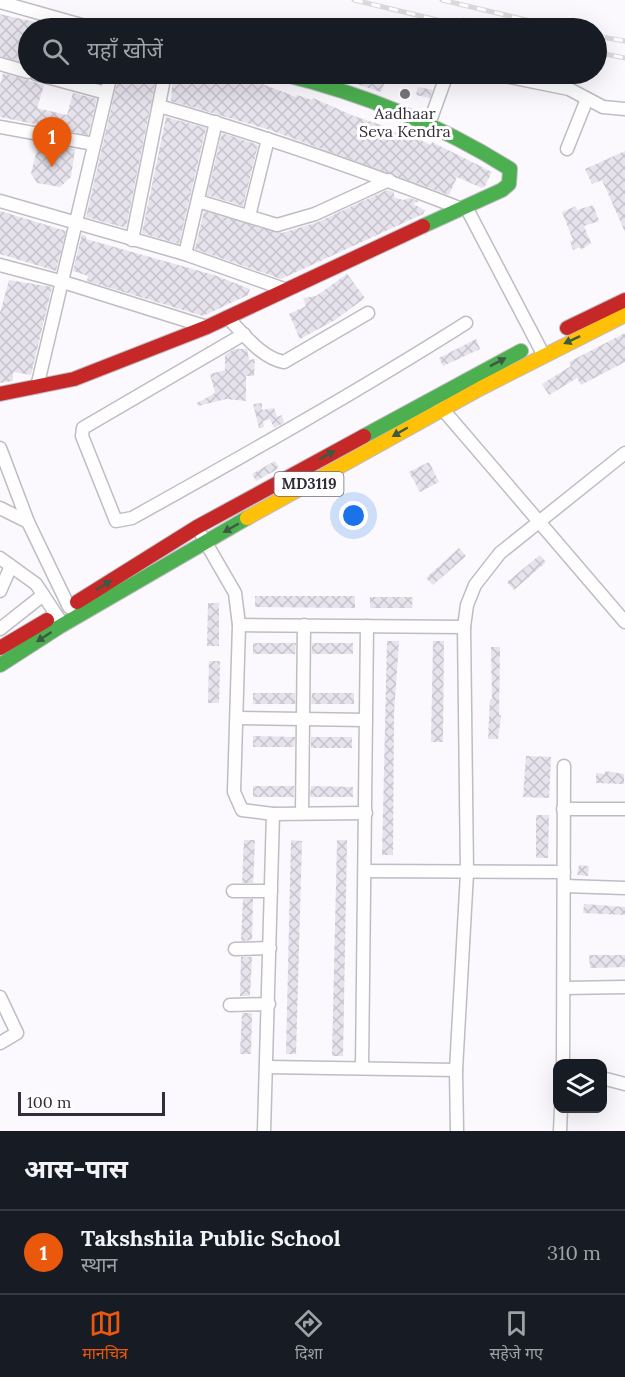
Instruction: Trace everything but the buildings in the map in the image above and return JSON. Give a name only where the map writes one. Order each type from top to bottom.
[{"type":"main road","points":[[0,394],[74,379],[207,327],[284,289],[464,208],[502,190],[509,184],[510,169],[429,124],[394,109],[314,84]]},
{"type":"main road","name":"MD3119","points":[[2,660],[63,615],[197,527],[438,402],[625,300]]},
{"type":"main road","name":"MD3119","points":[[546,342],[625,315]]},
{"type":"main road","name":"MD3119","points":[[0,648],[206,542],[438,402]]},
{"type":"street","points":[[0,2],[57,18]]},
{"type":"street","points":[[0,64],[18,69]]},
{"type":"street","points":[[73,84],[106,93]]},
{"type":"street","points":[[37,387],[60,281],[108,84]]},
{"type":"street","points":[[132,240],[163,84]]},
{"type":"street","points":[[429,124],[443,84]]},
{"type":"street","points":[[544,84],[569,89],[603,107],[625,109]]},
{"type":"street","points":[[567,149],[587,99]]},
{"type":"street","points":[[159,106],[216,122],[464,208],[546,342]]},
{"type":"street","points":[[185,254],[216,122]]},
{"type":"street","points":[[0,128],[94,144]]},
{"type":"street","points":[[249,216],[268,140]]},
{"type":"street","points":[[198,201],[277,225],[315,214],[388,180]]},
{"type":"street","points":[[0,201],[185,254],[284,289]]},
{"type":"street","points":[[0,265],[60,281],[207,327]]},
{"type":"street","points":[[227,317],[274,360],[284,362],[368,313]]},
{"type":"street","points":[[244,334],[83,428],[82,436],[116,521],[132,518],[224,467],[360,390],[466,323]]},
{"type":"street","points":[[438,402],[625,622]]},
{"type":"street","points":[[0,448],[63,615]]},
{"type":"street","points":[[457,1131],[456,1070],[467,873],[464,627],[467,605],[475,585],[500,553],[625,453]]},
{"type":"street","points":[[0,508],[28,522]]},
{"type":"street","points":[[197,527],[235,593],[239,625],[234,792],[242,810],[273,813],[366,813]]},
{"type":"street","points":[[0,558],[36,584],[43,595],[63,615]]},
{"type":"street","points":[[0,591],[11,566]]},
{"type":"street","points":[[0,629],[43,595]]},
{"type":"street","points":[[239,625],[464,627]]},
{"type":"street","points":[[302,813],[304,625]]},
{"type":"street","points":[[362,1068],[367,626]]},
{"type":"street","points":[[237,718],[366,720]]},
{"type":"street","points":[[564,766],[564,1059]]},
{"type":"street","points":[[563,809],[625,809]]},
{"type":"street","points":[[264,1131],[273,813]]},
{"type":"street","points":[[365,871],[564,872]]},
{"type":"street","points":[[565,886],[625,888]]},
{"type":"street","points":[[233,891],[271,891]]},
{"type":"street","points":[[235,949],[270,948]]},
{"type":"street","points":[[564,988],[625,987]]},
{"type":"street","points":[[0,997],[17,1033],[0,1043]]},
{"type":"street","points":[[230,1005],[269,1004]]},
{"type":"street","points":[[267,1067],[456,1070]]},
{"type":"street","points":[[607,1079],[625,1084]]},
{"type":"street","points":[[560,1131],[561,1113]]},
{"type":"railway","points":[[354,0],[429,18]]},
{"type":"railway","points":[[442,0],[518,18]]},
{"type":"railway","points":[[607,38],[625,41]]},
{"type":"railway","points":[[607,54],[625,58]]},
{"type":"traffic: fast","points":[[319,84],[371,101],[428,124],[510,169],[509,184],[502,190],[423,226]]},
{"type":"traffic: fast","points":[[364,436],[521,351]]},
{"type":"traffic: fast","points":[[0,665],[59,627],[247,518]]},
{"type":"traffic: slow","points":[[247,518],[481,388],[625,315]]},
{"type":"traffic: jam","points":[[0,394],[74,379],[207,327],[423,226]]},
{"type":"traffic: jam","points":[[567,328],[625,300]]},
{"type":"traffic: jam","points":[[77,602],[197,527],[364,436]]},
{"type":"traffic: jam","points":[[0,648],[47,620]]},
{"type":"place","name":"Aadhaar Seva Kendra","points":[[405,94]]},
{"type":"place","name":"Takshshila Public School","points":[[52,167]]}]
